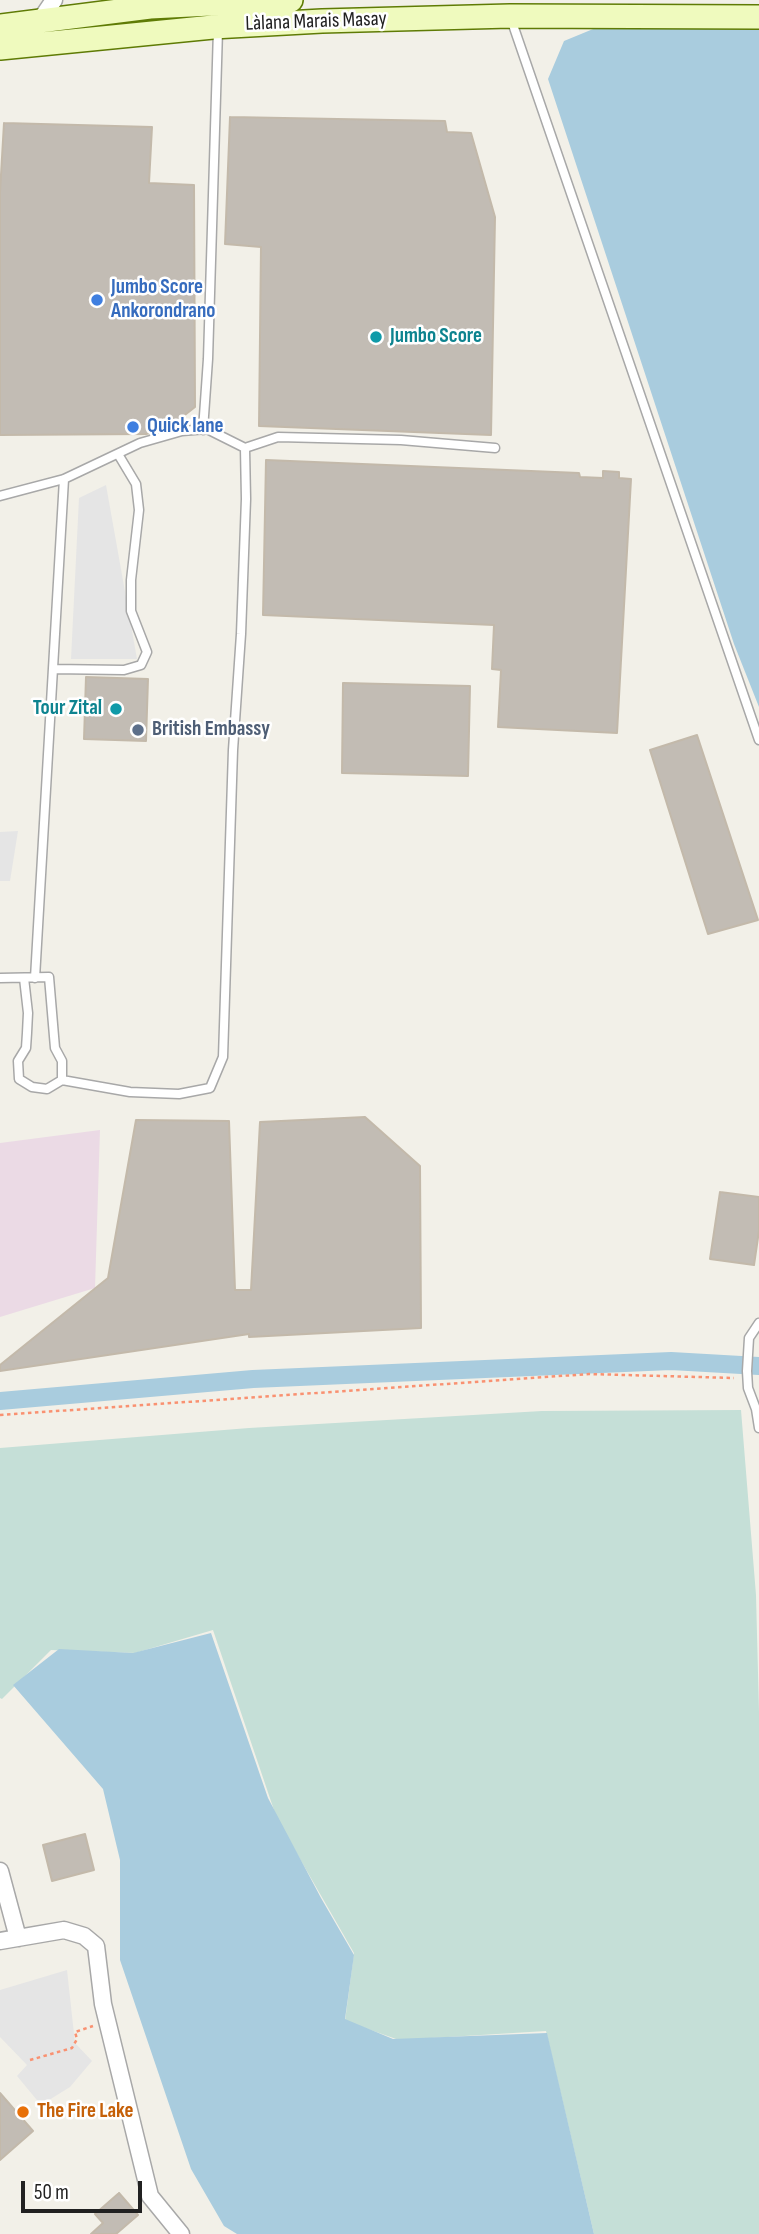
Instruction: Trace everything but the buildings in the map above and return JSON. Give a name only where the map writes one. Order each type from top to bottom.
[{"type":"main road","name":"Làlana Marais Masay","points":[[0,26],[145,4],[291,0]]},
{"type":"main road","name":"Làlana Marais Masay","points":[[0,48],[218,27],[510,16],[759,17]]},
{"type":"street","points":[[39,22],[54,0]]},
{"type":"street","points":[[0,1871],[18,1938]]},
{"type":"street","points":[[0,1941],[64,1930],[84,1936],[96,1947],[103,2004],[150,2196],[181,2234]]},
{"type":"lane","points":[[510,16],[759,740]]},
{"type":"lane","points":[[203,429],[208,359],[218,27]]},
{"type":"lane","points":[[0,496],[64,478],[140,443],[182,431],[203,429],[245,448],[278,438],[401,440],[495,448]]},
{"type":"lane","points":[[24,978],[27,1033],[26,1048],[18,1061],[19,1079],[32,1087],[47,1089],[62,1080],[130,1092],[179,1094],[209,1088],[223,1056],[233,750],[243,567],[245,448]]},
{"type":"lane","points":[[53,669],[124,670],[141,665],[147,652],[131,611],[131,580],[139,510],[136,484],[118,454]]},
{"type":"lane","points":[[35,978],[64,478]]},
{"type":"lane","points":[[0,978],[49,977],[55,1048],[62,1061],[62,1080]]},
{"type":"lane","points":[[759,1323],[750,1338],[748,1375],[748,1388],[756,1409],[759,1428]]},
{"type":"path","points":[[0,1415],[589,1374],[748,1375]]},
{"type":"path","points":[[30,2060],[72,2048],[77,2039],[75,2032],[102,2024]]},
{"type":"shaded area","points":[[598,27],[759,30],[759,707],[734,644],[548,79],[564,41]]},
{"type":"shaded area","points":[[106,485],[137,659],[71,659],[79,498]]},
{"type":"shaded area","points":[[18,831],[10,881],[0,881],[0,832]]},
{"type":"shaded area","points":[[100,1130],[95,1288],[0,1317],[0,1143]]},
{"type":"shaded area","points":[[741,1410],[756,1595],[759,1712],[759,2234],[594,2234],[546,2031],[399,2040],[345,2021],[354,1953],[277,1819],[213,1630],[135,1653],[51,1650],[0,1698],[0,1448],[249,1428],[542,1411]]},
{"type":"shaded area","points":[[211,1633],[268,1798],[354,1955],[345,2019],[393,2039],[547,2033],[594,2234],[237,2234],[224,2226],[191,2169],[120,1960],[120,1860],[103,1789],[13,1685],[59,1649],[133,1653]]},
{"type":"shaded area","points":[[67,1970],[75,2043],[92,2061],[70,2087],[41,2105],[17,2076],[27,2065],[0,2037],[0,1990]]},
{"type":"waterway","points":[[0,1401],[253,1379],[671,1361],[759,1366]]},
{"type":"place","name":"Jumbo Score Ankorondrano","points":[[97,300]]},
{"type":"place","name":"Jumbo Score","points":[[376,337]]},
{"type":"place","name":"Quick lane","points":[[133,427]]},
{"type":"place","name":"Tour Zital","points":[[116,709]]},
{"type":"place","name":"British Embassy","points":[[138,730]]},
{"type":"place","name":"The Fire Lake","points":[[23,2112]]}]
